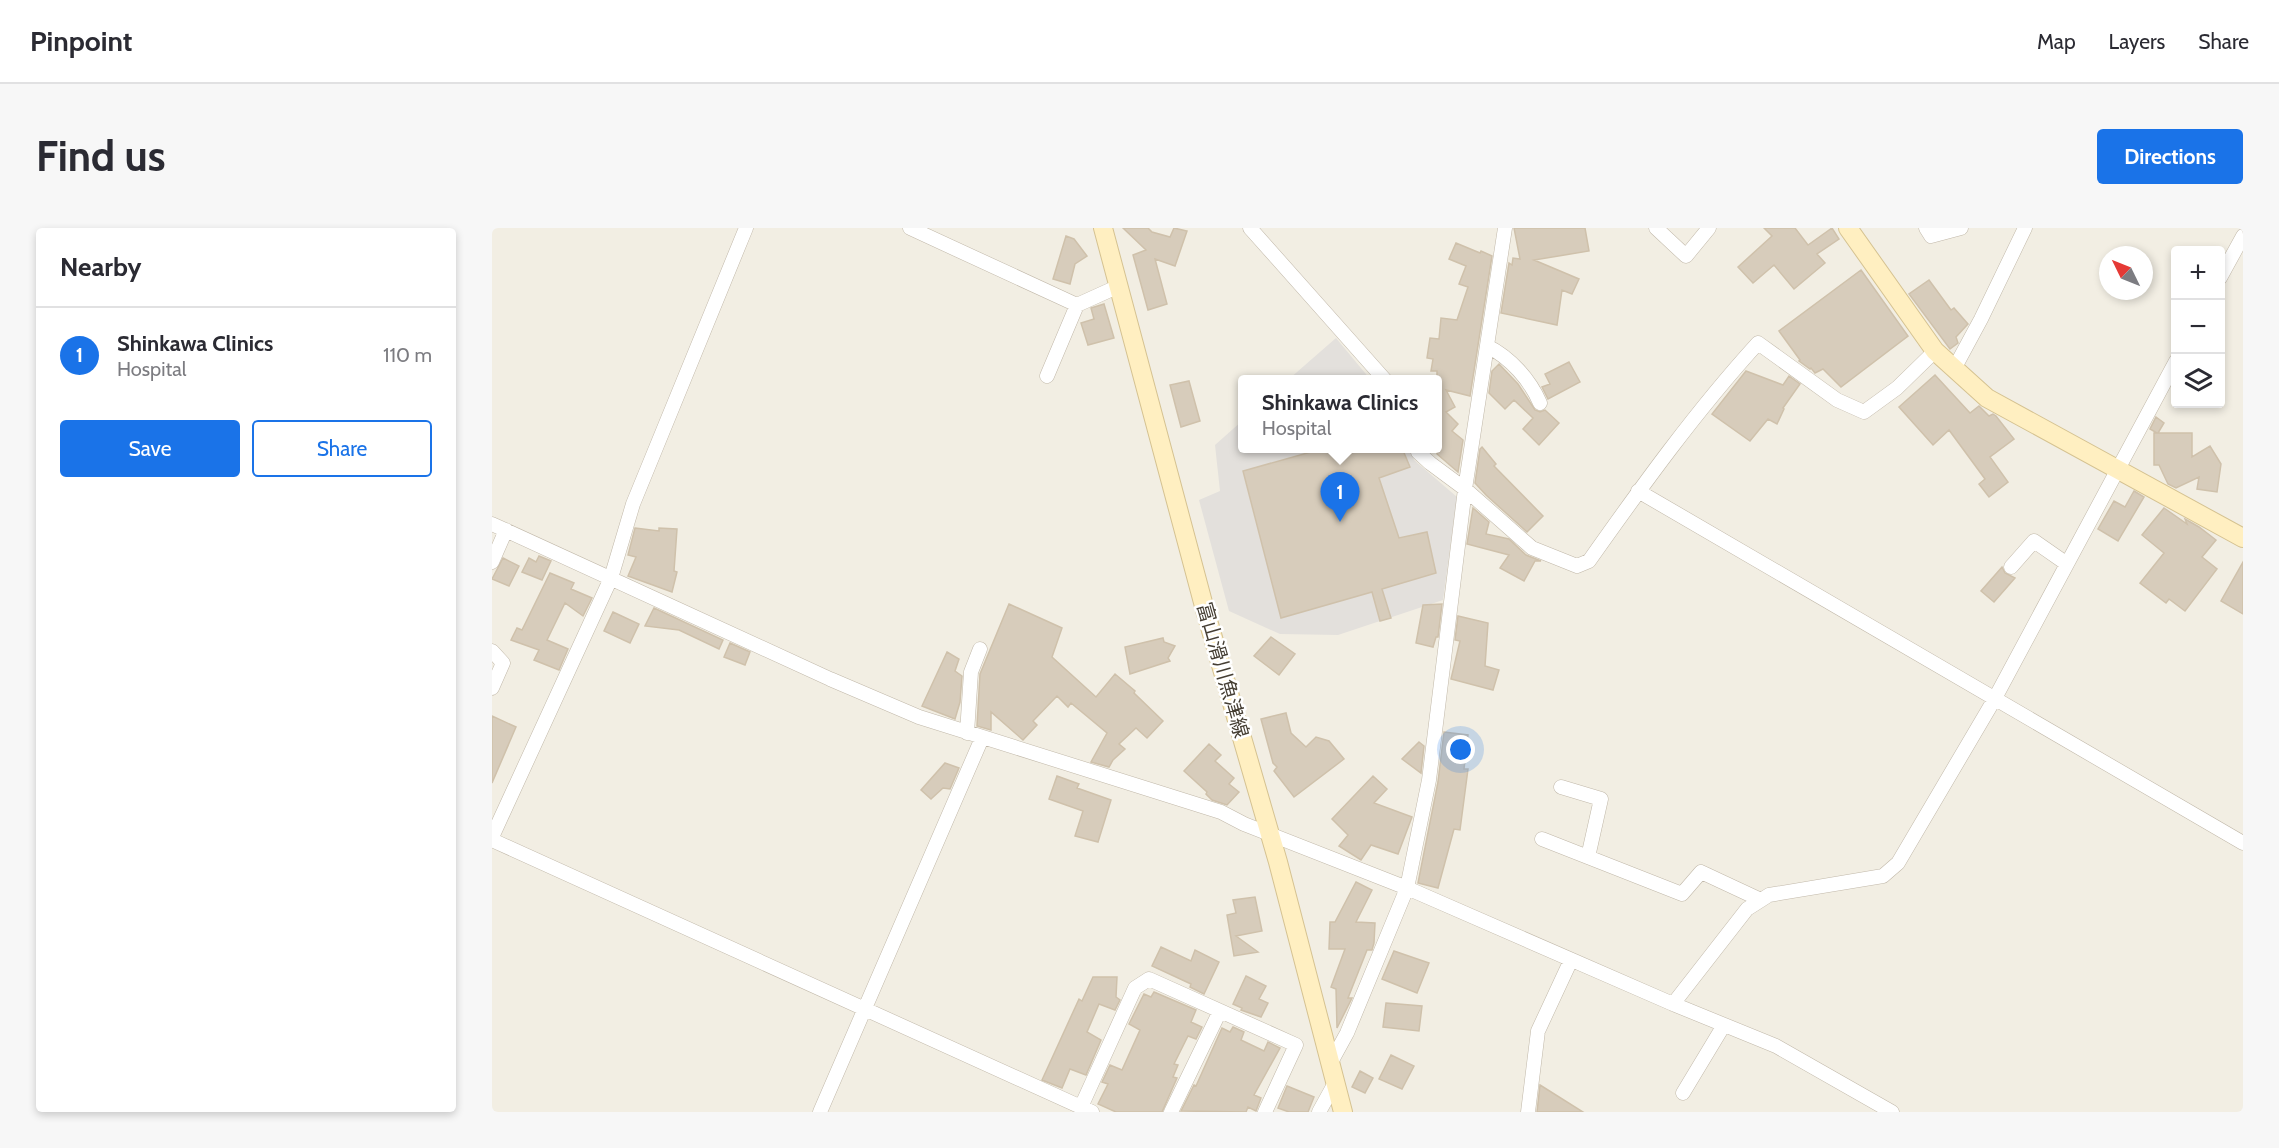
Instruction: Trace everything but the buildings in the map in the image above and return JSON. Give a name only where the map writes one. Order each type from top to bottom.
[{"type":"main road","name":"富山滑川魚津線","points":[[1103,228],[1199,589],[1270,834],[1343,1112]]},
{"type":"main road","points":[[1848,228],[1935,351],[1987,398],[2243,538]]},
{"type":"street","points":[[746,228],[633,504],[611,578],[492,838],[1086,1109],[1135,988],[1149,979],[1296,1045],[1265,1112]]},
{"type":"street","points":[[910,228],[1077,305]]},
{"type":"street","points":[[1250,228],[1381,375]]},
{"type":"street","points":[[1330,1064],[1347,1033],[1407,888],[1429,780],[1465,489],[1505,228]]},
{"type":"street","points":[[1656,228],[1686,256],[1709,228]]},
{"type":"street","points":[[1926,228],[1932,236],[1961,228]]},
{"type":"street","points":[[1954,369],[2025,228]]},
{"type":"street","points":[[2225,269],[2243,236]]},
{"type":"street","points":[[1047,376],[1077,305],[1119,286]]},
{"type":"street","points":[[1418,453],[1465,489],[1532,548],[1577,566],[1589,561],[1638,491],[1758,343],[1837,400],[1864,412],[1897,388],[1935,351]]},
{"type":"street","points":[[1487,346],[1500,352],[1533,386],[1540,403]]},
{"type":"street","points":[[1673,1004],[1747,909],[1761,900],[1768,896],[1883,876],[1898,863],[1994,700],[2171,369]]},
{"type":"street","points":[[1638,491],[2243,843]]},
{"type":"street","points":[[492,524],[830,679],[920,717],[1221,812],[1270,834],[1407,888],[1673,1004],[1776,1046],[1892,1112]]},
{"type":"street","points":[[492,562],[507,530]]},
{"type":"street","points":[[2011,567],[2034,541],[2067,564]]},
{"type":"street","points":[[967,733],[971,672],[980,649]]},
{"type":"street","points":[[492,651],[503,663],[492,688]]},
{"type":"street","points":[[820,1112],[982,738]]},
{"type":"street","points":[[1561,787],[1601,799],[1588,857]]},
{"type":"street","points":[[1542,838],[1683,894],[1701,872],[1761,900]]},
{"type":"street","points":[[1528,1112],[1538,1031],[1571,960]]},
{"type":"street","points":[[1171,1112],[1220,1011]]},
{"type":"street","points":[[1683,1093],[1724,1025]]},
{"type":"street","points":[[1319,1112],[1335,1083]]},
{"type":"shaded area","points":[[1336,338],[1367,375],[1294,375]]},
{"type":"shaded area","points":[[1238,425],[1238,453],[1311,453],[1243,472],[1281,618],[1435,573],[1427,532],[1399,538],[1379,478],[1410,467],[1404,453],[1411,453],[1414,460],[1457,497],[1443,600],[1338,635],[1280,634],[1229,611],[1199,500],[1220,491],[1215,445]]},
{"type":"place","name":"Shinkawa Clinics","points":[[1340,522]]}]
